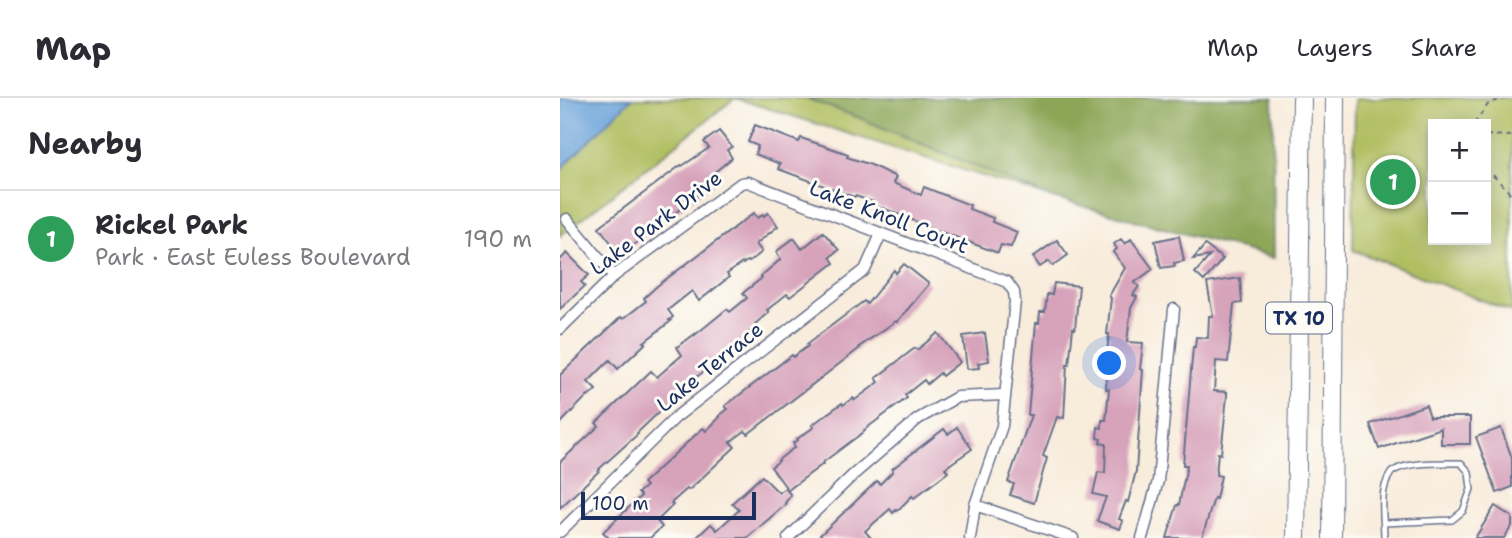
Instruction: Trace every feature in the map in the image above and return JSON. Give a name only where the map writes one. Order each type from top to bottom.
[{"type":"main road","name":"TX 10","points":[[1296,538],[1302,98]]},
{"type":"main road","name":"TX 10","points":[[1332,538],[1335,98]]},
{"type":"street","name":"Lake Knoll Court","points":[[748,182],[1007,282],[1015,301],[1004,395]]},
{"type":"street","name":"Lake Park Drive","points":[[560,329],[614,276],[741,183],[748,182]]},
{"type":"street","points":[[567,219],[614,276]]},
{"type":"street","name":"Lake Terrace","points":[[560,532],[676,417],[865,270],[881,234]]},
{"type":"street","points":[[1142,538],[1158,481],[1174,309]]},
{"type":"street","points":[[788,538],[853,475],[918,419],[957,397],[1004,395],[1002,426],[975,505],[970,538]]},
{"type":"street","points":[[975,505],[1073,538]]},
{"type":"lane","points":[[1384,523],[1452,520],[1463,510],[1471,489],[1469,472],[1461,463],[1412,465],[1393,471],[1387,481],[1383,499],[1384,538]]},
{"type":"path","points":[[1478,119],[1489,103],[1507,98]]},
{"type":"path","points":[[1491,135],[1512,136]]},
{"type":"path","points":[[1491,173],[1512,195]]},
{"type":"green space","points":[[632,98],[735,98],[560,236],[560,170]]},
{"type":"green space","points":[[735,98],[805,98],[860,118],[1049,197]]},
{"type":"green space","points":[[805,98],[1273,98],[1274,258],[1049,197],[860,118]]},
{"type":"green space","points":[[1355,98],[1512,98],[1512,312],[1353,250]]},
{"type":"water","points":[[560,98],[632,98],[560,170]]},
{"type":"building","points":[[755,125],[799,142],[801,138],[848,154],[847,157],[896,177],[893,183],[921,195],[924,187],[970,205],[969,209],[993,218],[992,222],[1017,232],[1011,247],[1001,245],[998,253],[882,209],[872,204],[873,202],[778,169],[780,164],[755,154],[758,146],[748,142]]},
{"type":"building","points":[[719,131],[732,147],[727,150],[732,158],[711,175],[715,182],[630,248],[619,253],[599,227],[681,165],[709,148],[704,142]]},
{"type":"building","points":[[754,213],[758,218],[768,213],[778,226],[756,244],[762,252],[727,274],[729,277],[699,301],[692,291],[668,310],[673,317],[669,320],[671,321],[644,342],[646,343],[618,369],[610,360],[588,382],[596,390],[560,424],[560,375],[621,317],[623,319],[646,301],[644,298],[657,286]]},
{"type":"building","points":[[823,232],[839,250],[830,257],[834,263],[790,297],[787,294],[767,310],[769,312],[748,333],[751,337],[687,384],[560,508],[560,462],[599,426],[596,423],[651,371],[657,377],[682,355],[677,347],[727,309],[730,312],[747,298],[743,293],[781,259],[776,252],[794,238],[802,249]]},
{"type":"building","points":[[1179,236],[1184,261],[1174,263],[1175,266],[1161,268],[1155,241]]},
{"type":"building","points":[[1121,239],[1125,244],[1131,239],[1153,269],[1134,283],[1139,286],[1133,295],[1137,297],[1131,308],[1127,342],[1143,343],[1140,369],[1143,370],[1136,471],[1128,502],[1126,501],[1119,519],[1123,521],[1120,529],[1097,521],[1106,497],[1093,494],[1098,472],[1105,473],[1106,444],[1100,443],[1101,439],[1097,438],[1098,427],[1102,428],[1102,420],[1106,420],[1109,389],[1106,389],[1106,361],[1109,296],[1125,268],[1113,252],[1117,249],[1114,244]]},
{"type":"building","points":[[1057,240],[1068,255],[1053,266],[1049,261],[1040,267],[1033,257]]},
{"type":"building","points":[[1205,245],[1223,259],[1204,281],[1195,273],[1210,256],[1193,259]]},
{"type":"building","points":[[567,253],[589,275],[581,282],[585,286],[560,309],[560,260]]},
{"type":"building","points":[[904,264],[929,284],[897,322],[859,347],[748,434],[745,431],[730,442],[735,447],[671,503],[673,505],[657,521],[662,527],[650,538],[609,538],[603,532],[641,496],[638,493],[646,486],[643,483],[703,428],[706,431],[728,409],[725,406],[808,346],[807,344],[864,301],[867,304],[894,270],[896,273]]},
{"type":"building","points":[[1240,278],[1242,303],[1234,304],[1228,362],[1216,361],[1214,391],[1227,392],[1227,396],[1221,454],[1218,453],[1216,475],[1221,476],[1216,499],[1214,498],[1202,538],[1167,538],[1179,505],[1187,465],[1183,465],[1193,347],[1196,337],[1208,338],[1209,316],[1213,316],[1207,283]]},
{"type":"building","points":[[1054,283],[1079,286],[1075,329],[1073,328],[1067,365],[1064,418],[1057,417],[1043,456],[1047,458],[1034,503],[1010,495],[1014,484],[1008,482],[1031,415],[1028,415],[1036,323],[1039,323],[1040,312],[1045,312],[1047,294],[1052,295]]},
{"type":"building","points":[[938,333],[960,362],[927,384],[924,380],[905,395],[907,398],[788,490],[771,467],[795,447],[793,443],[842,403],[843,405],[853,398],[855,400],[879,382],[876,378]]},
{"type":"building","points":[[985,333],[989,361],[978,363],[979,368],[967,369],[963,336]]},
{"type":"building","points":[[1426,405],[1430,417],[1470,417],[1470,444],[1441,444],[1441,428],[1379,449],[1370,424]]},
{"type":"building","points":[[957,427],[972,449],[945,468],[948,472],[914,498],[912,496],[897,511],[893,513],[890,509],[865,531],[871,538],[817,538],[877,481],[880,484],[892,469],[944,429],[948,434]]},
{"type":"building","points":[[1501,428],[1512,458],[1512,487],[1497,493],[1476,437]]},
{"type":"building","points":[[762,476],[779,493],[785,488],[791,495],[786,504],[747,538],[696,538],[711,524],[717,530],[739,510],[732,503]]},
{"type":"building","points":[[1495,506],[1512,517],[1512,526],[1504,538],[1475,538]]},
{"type":"place","name":"Rickel Park","points":[[1393,182]]}]
